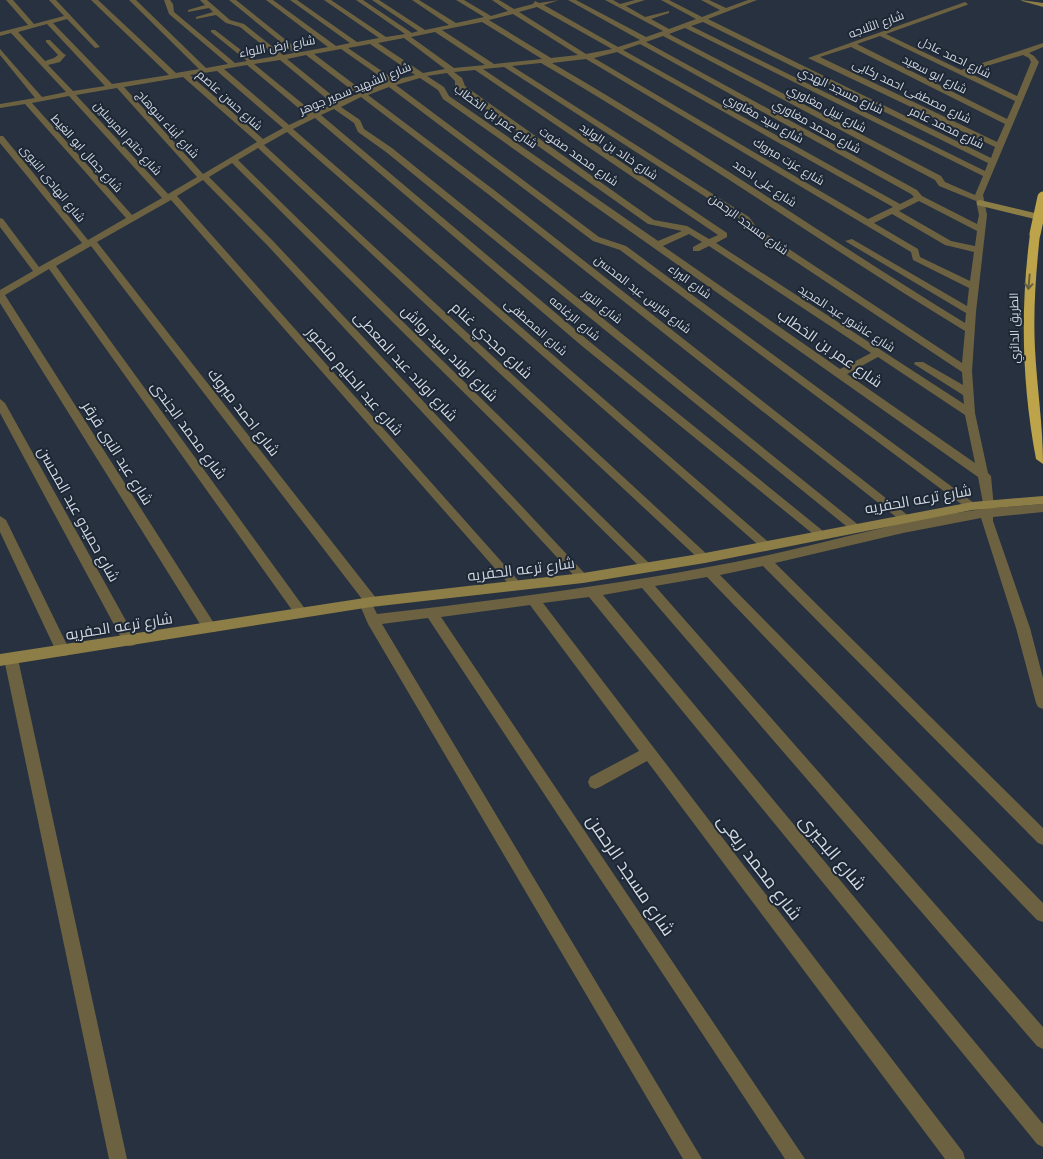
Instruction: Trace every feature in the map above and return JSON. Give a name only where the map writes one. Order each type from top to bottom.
[{"type":"highway","name":"الطريق الدائري","points":[[1043,198],[1035,234],[1028,294],[1028,329],[1033,401],[1043,457]]},
{"type":"street","points":[[9,0],[32,26]]},
{"type":"street","points":[[52,0],[98,47]]},
{"type":"street","points":[[94,0],[174,76]]},
{"type":"street","points":[[167,0],[170,4],[171,13],[233,65]]},
{"type":"street","name":"شارع النور","points":[[203,0],[226,20],[242,25],[357,122],[361,130],[389,150],[856,527]]},
{"type":"street","points":[[232,0],[300,54]]},
{"type":"street","points":[[269,0],[334,48]]},
{"type":"street","points":[[293,0],[355,44]]},
{"type":"street","points":[[327,0],[384,39]]},
{"type":"street","name":"شارع محمد صفوت","points":[[359,0],[408,35],[450,70],[459,80],[459,85],[462,88],[651,222],[679,226],[710,243]]},
{"type":"street","points":[[376,0],[424,32]]},
{"type":"street","points":[[415,0],[456,26]]},
{"type":"street","name":"شارع على احمد","points":[[459,0],[548,61],[718,167],[877,273],[970,330]]},
{"type":"street","name":"شارع عزت مبروك","points":[[495,0],[587,57],[915,251],[915,256],[974,287]]},
{"type":"street","name":"شارع ارض اللواء","points":[[2,103],[27,102],[437,30],[487,19],[535,3],[556,0]]},
{"type":"street","name":"شارع محمد مغاوري","points":[[571,0],[885,176],[887,189],[914,192],[919,198],[980,229]]},
{"type":"street","name":"شارع نبيل مغاوري","points":[[608,0],[980,202]]},
{"type":"street","points":[[620,6],[642,0]]},
{"type":"street","name":"شارع محمد عامر","points":[[664,0],[993,162]]},
{"type":"street","points":[[704,0],[727,11]]},
{"type":"street","name":"شارع الشهيد سمير جوهر","points":[[0,295],[260,143],[314,115],[392,83],[420,75],[450,70],[587,57],[644,41],[752,0]]},
{"type":"street","points":[[1024,0],[1043,6]]},
{"type":"street","points":[[134,2],[146,2]]},
{"type":"street","points":[[134,2],[204,70]]},
{"type":"street","name":"شارع سيد مغاوري","points":[[535,3],[860,186],[887,189],[895,209],[948,243],[978,250]]},
{"type":"street","name":"شارع الثلاجه","points":[[794,64],[965,4]]},
{"type":"street","points":[[190,11],[210,6]]},
{"type":"street","points":[[644,19],[667,12]]},
{"type":"street","points":[[198,18],[218,13]]},
{"type":"street","points":[[0,33],[68,17]]},
{"type":"street","points":[[207,25],[226,20]]},
{"type":"street","name":"شارع أبناء سوهاج","points":[[49,22],[203,177]]},
{"type":"street","name":"شارع مسجد الهدي","points":[[686,26],[987,175]]},
{"type":"street","points":[[437,30],[490,65]]},
{"type":"street","name":"شارع خاتم المرسلين","points":[[13,31],[169,197]]},
{"type":"street","name":"شارع الرغامه","points":[[213,31],[586,344],[822,536]]},
{"type":"street","name":"شارع احمد عادل","points":[[881,34],[1018,100]]},
{"type":"street","points":[[44,64],[57,60],[62,55],[48,41]]},
{"type":"street","name":"شارع عمر بن الخطاب","points":[[372,42],[441,89],[446,96],[657,246],[841,373],[985,476]]},
{"type":"street","name":"شارع ابو سعيد","points":[[850,44],[1009,124]]},
{"type":"street","points":[[961,72],[1043,45]]},
{"type":"street","name":"شارع البراء","points":[[342,47],[596,239],[623,248],[972,506]]},
{"type":"street","points":[[0,51],[40,99]]},
{"type":"street","name":"شارع فارس عبد المحسن","points":[[308,52],[640,307],[904,517]]},
{"type":"street","points":[[1023,53],[1035,60],[987,175],[980,202],[983,215],[971,312],[967,371],[970,413],[985,476],[989,507],[987,521],[1023,628],[1043,703]]},
{"type":"street","name":"شارع مصطفى احمد ركابى","points":[[814,57],[999,146]]},
{"type":"street","name":"شارع مسجد الرحمن","points":[[504,64],[746,219],[754,230],[967,371]]},
{"type":"street","name":"شارع خالد بن الوليد","points":[[475,67],[724,235],[710,243]]},
{"type":"street","name":"شارع المصطفى","points":[[218,68],[767,546]]},
{"type":"street","name":"شارع حسن عاصم","points":[[184,74],[260,143]]},
{"type":"street","name":"شارع جمال ابو الغيط","points":[[27,102],[131,219]]},
{"type":"street","name":"شارع الهادى النبوى","points":[[0,138],[89,243]]},
{"type":"street","name":"شارع مجدي غنام","points":[[260,143],[706,565],[1043,914]]},
{"type":"street","name":"شارع اولاد سيد رواش","points":[[234,159],[647,567]]},
{"type":"street","points":[[860,186],[885,176]]},
{"type":"street","name":"شارع اولاد عبد المعطى","points":[[203,177],[271,244],[583,578]]},
{"type":"street","name":"شارع عبد الحليم منصور","points":[[169,197],[517,586]]},
{"type":"street","points":[[867,223],[919,198]]},
{"type":"street","points":[[980,202],[1043,218]]},
{"type":"street","points":[[0,221],[38,272]]},
{"type":"street","points":[[657,246],[689,231]]},
{"type":"street","points":[[849,241],[971,312]]},
{"type":"street","name":"شارع احمد مبروك","points":[[89,243],[210,390],[368,603],[373,620],[693,1159]]},
{"type":"street","points":[[696,249],[710,243]]},
{"type":"street","name":"شارع عاشور عبد المجيد","points":[[710,243],[970,413]]},
{"type":"street","points":[[894,267],[915,256]]},
{"type":"street","name":"شارع محمد الجندى","points":[[51,265],[302,614]]},
{"type":"street","name":"شارع عبد النبى قرقر","points":[[0,295],[210,628]]},
{"type":"street","points":[[841,373],[878,353]]},
{"type":"street","points":[[919,364],[968,393]]},
{"type":"street","name":"شارع حميدو عبد المحسن","points":[[0,403],[130,641]]},
{"type":"street","name":"شارع ترعه الحفريه","points":[[5,659],[368,603],[583,578],[647,567],[765,561],[989,507],[1043,500]]},
{"type":"street","name":"شارع ترعه الحفريه","points":[[373,620],[592,592],[644,582],[767,546],[822,536],[904,517],[972,506],[1043,508]]},
{"type":"street","points":[[0,520],[63,651]]},
{"type":"street","points":[[765,561],[1043,838]]},
{"type":"street","points":[[644,582],[1043,1040]]},
{"type":"street","name":"شارع البحيرى","points":[[592,592],[1043,1138]]},
{"type":"street","name":"شارع محمد ريعى","points":[[533,600],[956,1159]]},
{"type":"street","name":"شارع مسجد الرحمن","points":[[431,613],[796,1159]]},
{"type":"street","points":[[5,659],[118,1159]]},
{"type":"street","points":[[595,782],[649,753]]}]
